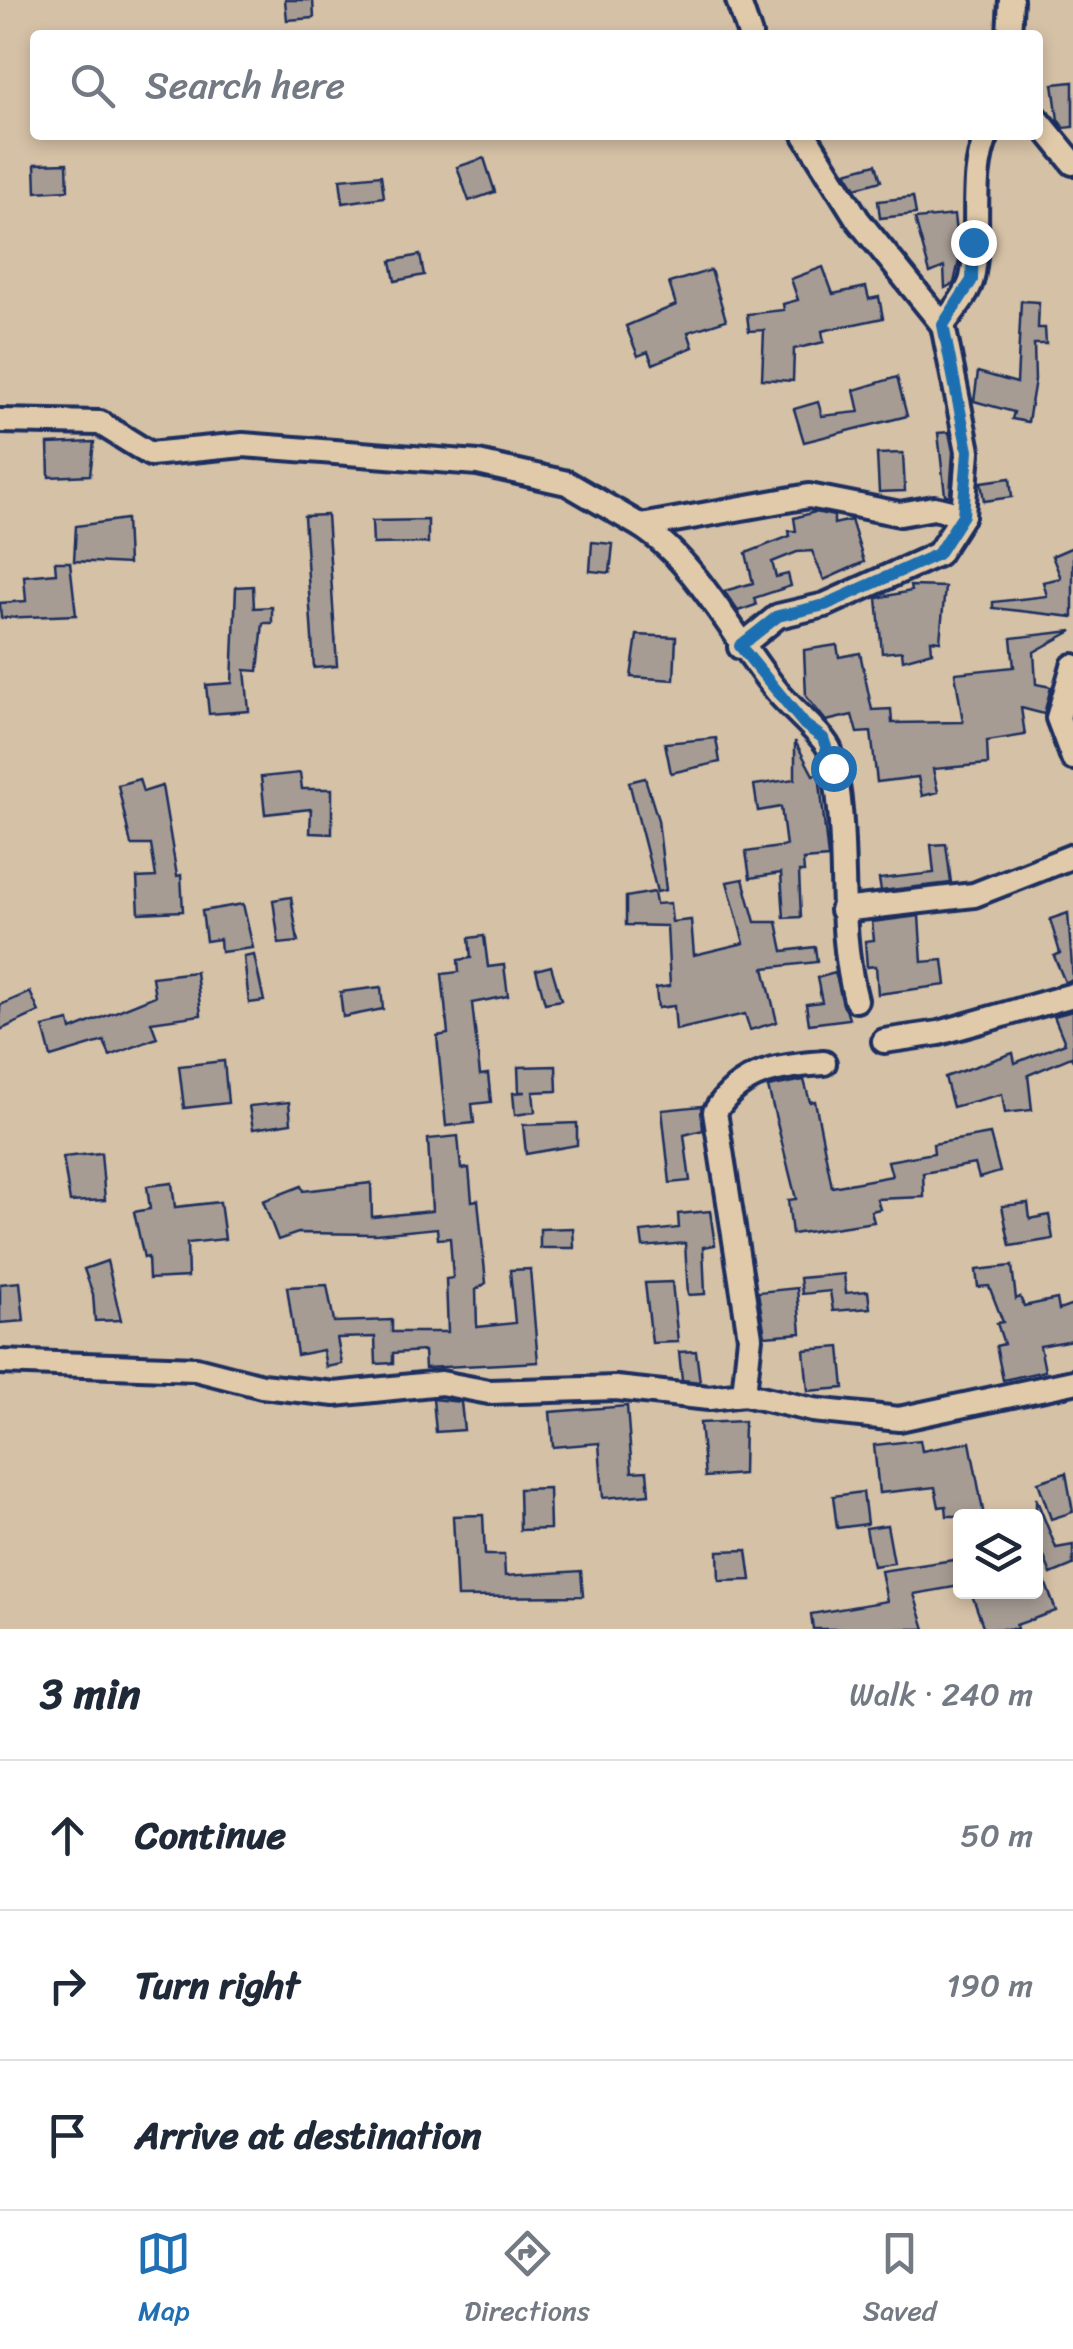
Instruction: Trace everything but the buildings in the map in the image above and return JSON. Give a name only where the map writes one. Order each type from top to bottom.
[{"type":"street","points":[[738,0],[748,30]]},
{"type":"street","points":[[1009,30],[1011,0]]},
{"type":"street","points":[[1043,126],[1073,163]]},
{"type":"street","points":[[740,646],[778,616],[825,605],[938,554],[963,515],[968,451],[943,325],[858,220],[808,140]]},
{"type":"street","points":[[943,325],[972,280],[979,201],[976,161],[984,140]]},
{"type":"street","points":[[0,421],[100,424],[150,454],[242,445],[478,463],[568,483],[668,544],[740,646],[805,725],[829,747],[841,821],[842,910],[856,1000]]},
{"type":"street","points":[[641,526],[808,496],[900,514],[934,508],[963,515]]},
{"type":"street","points":[[1073,666],[1058,718],[1073,758]]},
{"type":"street","points":[[842,910],[974,894],[1073,856]]},
{"type":"street","points":[[884,1041],[939,1033],[1073,995]]},
{"type":"street","points":[[744,1394],[750,1338],[715,1112],[743,1080],[760,1072],[824,1063]]},
{"type":"street","points":[[0,1362],[196,1369],[262,1386],[334,1394],[441,1383],[488,1392],[616,1388],[709,1398],[744,1394],[813,1410],[899,1418],[1073,1382]]},
{"type":"route","points":[[833,768],[823,738],[805,725],[740,646],[778,616],[825,605],[938,554],[963,515],[968,451],[943,325],[972,280],[973,242]]}]
